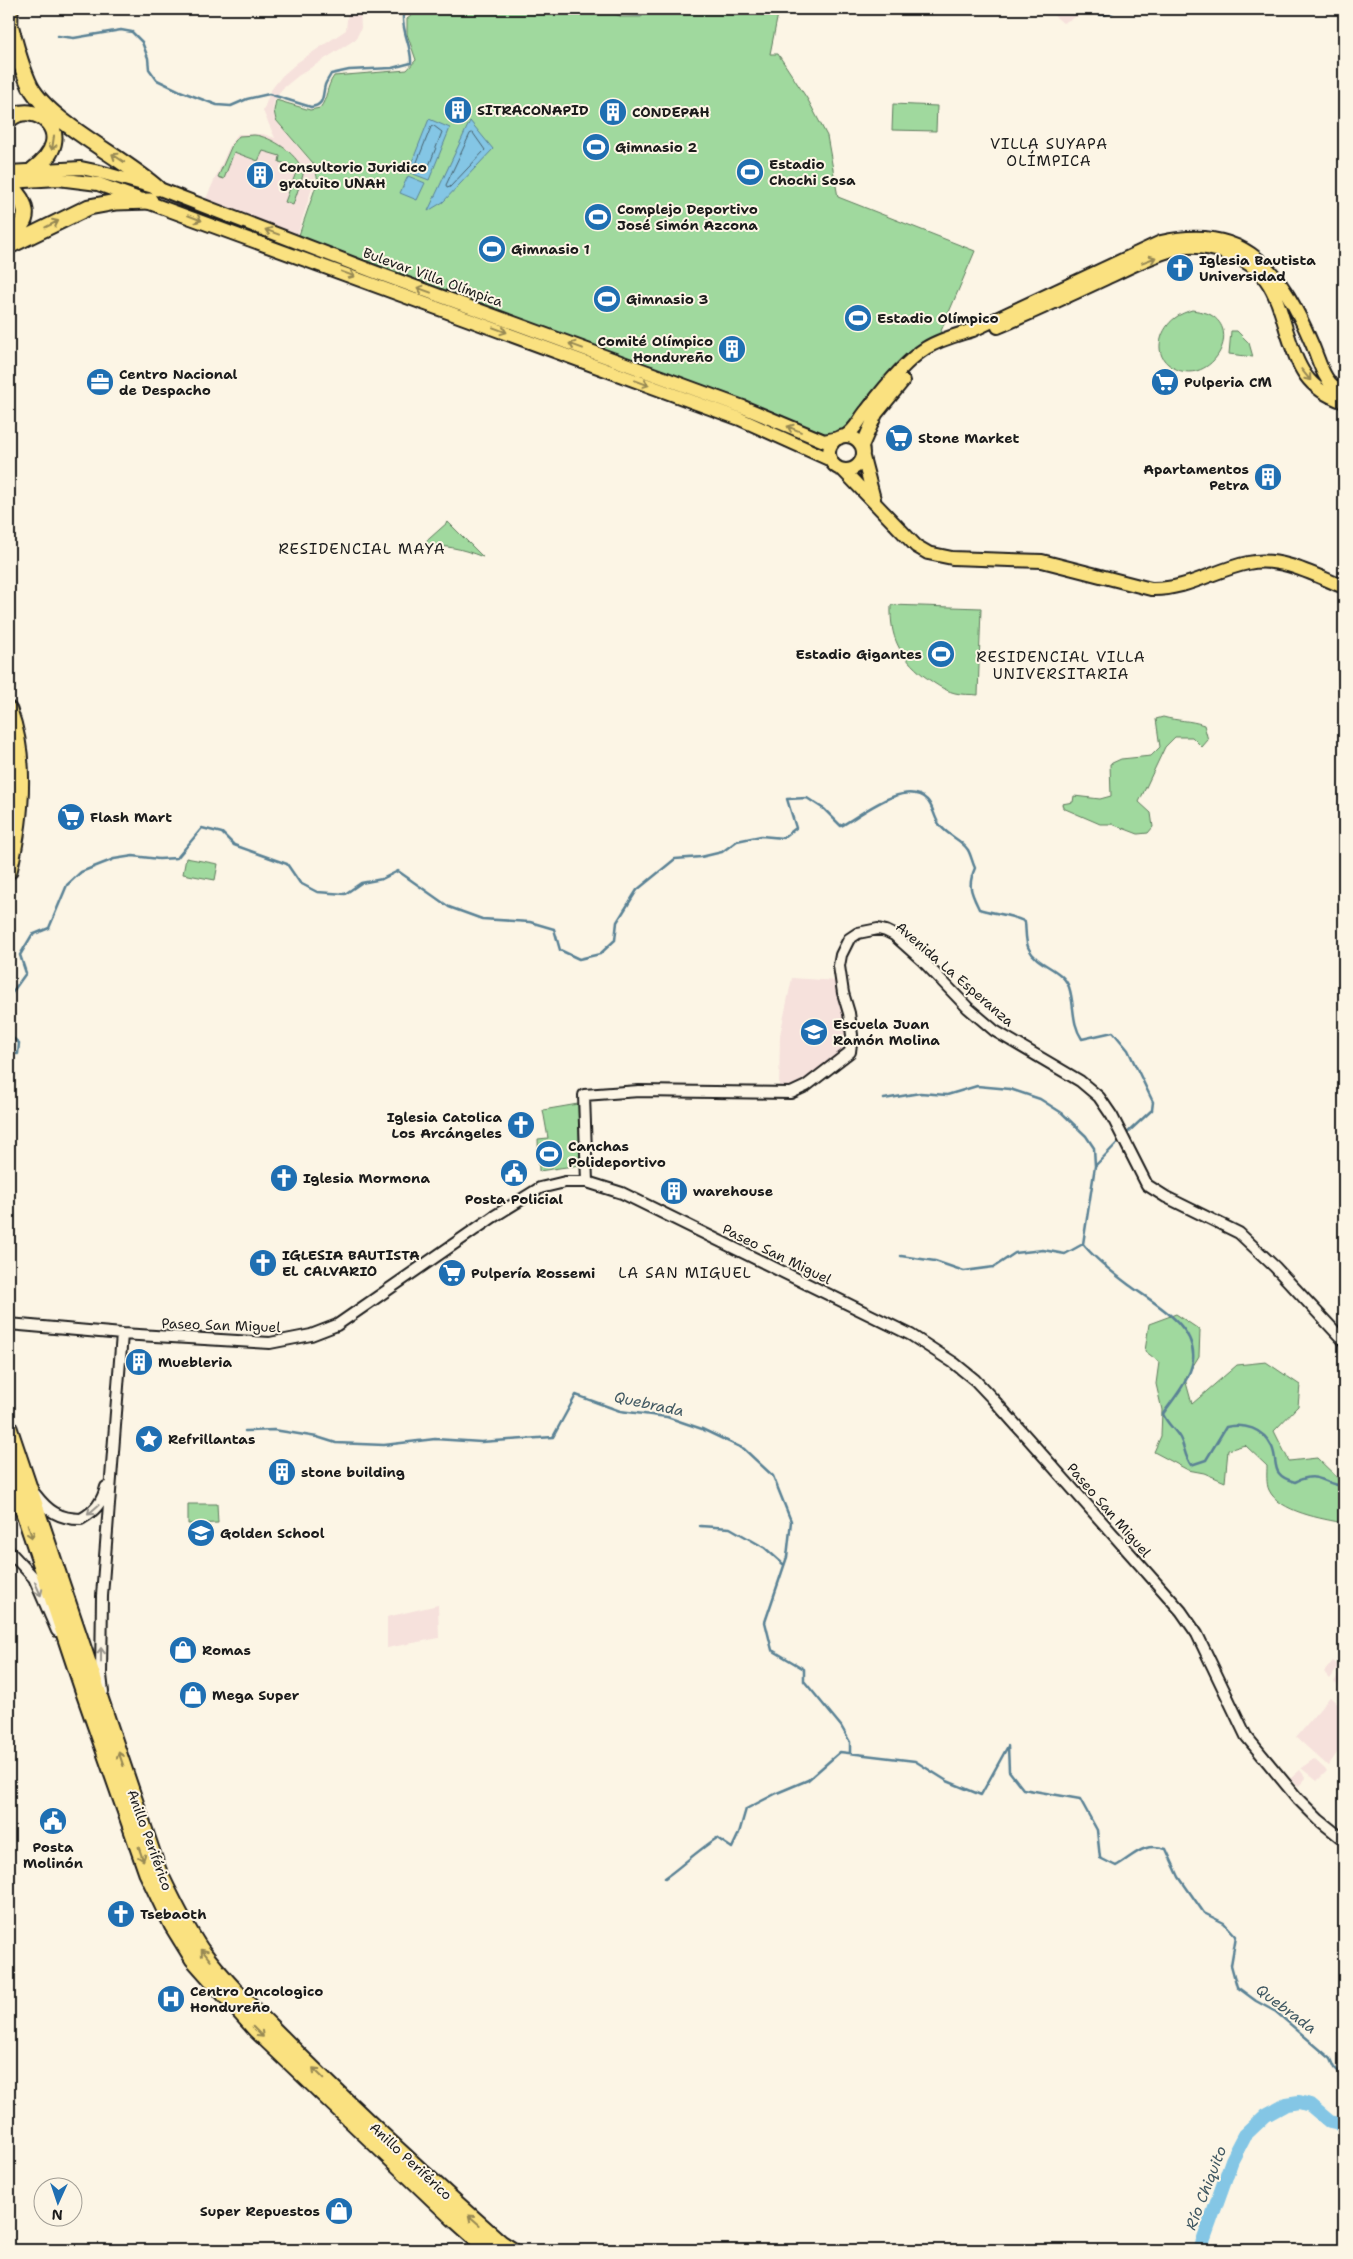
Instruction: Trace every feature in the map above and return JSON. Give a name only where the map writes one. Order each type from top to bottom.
[{"type":"highway","points":[[9,65],[10,9]]},
{"type":"highway","points":[[9,246],[89,207],[153,195],[141,174],[52,113],[31,88],[20,62],[11,28]]},
{"type":"highway","points":[[9,120],[20,113],[31,113],[40,116],[48,122],[54,133],[55,143],[52,152],[46,160],[33,170]]},
{"type":"highway","points":[[9,184],[19,194],[26,212],[24,222],[17,230],[9,234]]},
{"type":"highway","points":[[9,710],[19,758],[20,801],[16,840],[9,871]]},
{"type":"highway","name":"Anillo Periférico","points":[[9,1428],[158,1870],[182,1920],[202,1950],[230,1984],[341,2096],[424,2176],[501,2243],[512,2250]]},
{"type":"highway","name":"Anillo Periférico","points":[[9,1468],[84,1693],[147,1873],[172,1925],[193,1959],[256,2030],[453,2218],[490,2250]]},
{"type":"main road","name":"Bulevar Villa Olímpica","points":[[9,172],[81,168],[100,172],[153,195],[740,419],[831,460]]},
{"type":"main road","name":"Bulevar Villa Olímpica","points":[[9,184],[58,179],[98,184],[153,195],[380,274],[743,408],[824,441],[842,437]]},
{"type":"main road","points":[[816,438],[841,434],[862,416],[915,356],[926,348],[950,337],[973,330],[1161,242],[1180,238],[1200,237],[1222,241],[1237,246],[1262,263],[1279,280],[1304,325],[1326,380],[1336,390],[1344,394]]},
{"type":"main road","points":[[843,470],[854,468],[861,462],[862,451],[876,414],[919,361],[930,353],[952,343],[993,330],[1178,248],[1204,248],[1220,251],[1256,270],[1271,288],[1299,366],[1310,381],[1327,395],[1344,402]]},
{"type":"main road","points":[[1288,334],[1292,323],[1298,322],[1304,325]]},
{"type":"main road","points":[[1288,334],[1297,352],[1302,354],[1311,353],[1314,348]]},
{"type":"main road","points":[[862,416],[858,424],[842,437],[835,440],[830,450],[831,460],[875,501],[916,546],[939,556],[1042,561],[1151,589],[1168,589],[1184,586],[1248,563],[1269,562],[1286,564],[1344,587]]},
{"type":"main road","points":[[842,437],[855,438],[862,451],[875,501]]},
{"type":"street","name":"Avenida La Esperanza","points":[[587,1182],[584,1095],[639,1091],[791,1093],[806,1086],[850,1052],[850,1020],[839,966],[844,946],[849,939],[858,933],[878,929],[894,935],[922,960],[968,1008],[995,1031],[1080,1081],[1099,1097],[1112,1116],[1147,1185],[1166,1197],[1239,1233],[1344,1341]]},
{"type":"street","name":"Paseo San Miguel","points":[[9,1324],[122,1334],[263,1342],[290,1340],[338,1325],[493,1217],[540,1188],[565,1182],[587,1182],[622,1193],[911,1335],[975,1380],[1181,1611],[1196,1634],[1246,1736],[1298,1799],[1319,1820],[1344,1840]]},
{"type":"street","points":[[107,1720],[101,1675],[102,1596],[122,1334]]},
{"type":"street","points":[[27,1482],[50,1511],[58,1516],[81,1519],[97,1508],[104,1497],[112,1467]]},
{"type":"street","points":[[9,1551],[34,1578],[84,1693]]},
{"type":"shaded area","points":[[348,9],[360,9],[361,28],[356,39],[298,76],[282,89],[274,101],[273,111],[276,121],[310,161],[316,175],[297,237],[204,203],[231,143],[238,134],[263,134],[275,138],[263,111],[271,90],[282,76],[298,62],[346,30]]},
{"type":"shaded area","points":[[1046,9],[1092,9],[1063,23]]},
{"type":"shaded area","name":"Escuela Juan Ramón Molina","points":[[792,978],[838,981],[846,1028],[846,1042],[842,1052],[799,1085],[779,1091],[780,1035]]},
{"type":"shaded area","points":[[438,1605],[439,1638],[387,1648],[387,1617]]},
{"type":"shaded area","points":[[1333,1661],[1339,1666],[1330,1679],[1324,1672]]},
{"type":"shaded area","points":[[1342,1668],[1344,1669],[1344,1683],[1340,1687],[1334,1682]]},
{"type":"shaded area","points":[[1330,1697],[1344,1710],[1344,1743],[1328,1766],[1296,1737]]},
{"type":"shaded area","points":[[1314,1759],[1327,1771],[1317,1781],[1301,1768]]},
{"type":"shaded area","points":[[1300,1770],[1306,1778],[1299,1786],[1290,1779]]},
{"type":"green space","name":"Complejo Deportivo José Simón Azcona","points":[[420,9],[603,9],[622,17],[641,17],[653,9],[707,9],[737,15],[779,9],[770,54],[778,54],[808,100],[827,136],[838,197],[975,251],[938,338],[849,426],[835,433],[824,433],[298,238],[318,180],[313,163],[276,120],[274,111],[276,100],[310,110],[320,108],[334,76],[407,70],[416,60],[407,34],[407,19]]},
{"type":"green space","points":[[893,104],[937,106],[936,131],[892,130]]},
{"type":"green space","points":[[254,135],[277,143],[292,154],[301,168],[303,175],[293,205],[285,202],[298,167],[279,162],[280,156],[263,151],[258,161],[234,152],[224,179],[218,177],[232,145],[239,136]]},
{"type":"green space","points":[[1192,310],[1211,315],[1220,324],[1224,335],[1222,347],[1216,358],[1206,367],[1195,371],[1182,371],[1168,364],[1163,359],[1160,347],[1161,340],[1170,322],[1179,315]]},
{"type":"green space","points":[[1231,331],[1237,331],[1249,343],[1253,357],[1229,354]]},
{"type":"green space","points":[[448,522],[483,557],[452,548],[421,546]]},
{"type":"green space","name":"Estadio Gigantes","points":[[891,605],[981,608],[978,695],[958,694],[946,690],[924,676],[908,661],[894,636]]},
{"type":"green space","points":[[1163,717],[1204,725],[1208,740],[1202,747],[1192,737],[1175,737],[1165,747],[1139,802],[1151,813],[1153,827],[1148,833],[1138,834],[1112,824],[1100,824],[1063,808],[1062,804],[1073,802],[1074,796],[1100,799],[1111,796],[1110,764],[1121,759],[1151,756],[1160,747],[1156,719]]},
{"type":"green space","points":[[186,858],[218,864],[215,880],[183,874]]},
{"type":"green space","points":[[578,1104],[580,1165],[539,1171],[538,1139],[548,1138],[543,1110]]},
{"type":"green space","points":[[1176,1314],[1200,1330],[1199,1356],[1185,1379],[1192,1404],[1237,1365],[1266,1362],[1300,1385],[1298,1406],[1274,1431],[1289,1461],[1317,1458],[1344,1484],[1344,1523],[1302,1513],[1282,1504],[1274,1498],[1267,1482],[1267,1466],[1245,1445],[1228,1450],[1225,1482],[1204,1473],[1188,1470],[1154,1452],[1161,1436],[1162,1410],[1156,1384],[1159,1362],[1145,1351],[1149,1324]]},
{"type":"green space","points":[[188,1504],[217,1504],[218,1523],[188,1524]]},
{"type":"water","points":[[429,119],[450,128],[429,180],[408,172]]},
{"type":"water","points":[[470,121],[493,149],[443,202],[428,211]]},
{"type":"water","points":[[408,176],[425,183],[417,200],[400,193]]},
{"type":"waterway","points":[[58,36],[74,38],[121,30],[132,32],[142,42],[148,58],[149,69],[157,80],[180,91],[217,105],[231,106],[247,99],[269,94],[311,107],[321,102],[325,85],[331,74],[349,70],[392,68],[411,63],[403,16],[413,9]]},
{"type":"waterway","points":[[610,9],[622,14],[640,15],[647,9]]},
{"type":"waterway","points":[[719,9],[740,12],[753,9]]},
{"type":"waterway","points":[[1084,9],[1101,15],[1117,9]]},
{"type":"waterway","points":[[9,997],[26,973],[20,955],[32,935],[49,928],[67,885],[81,872],[114,859],[133,856],[159,859],[177,858],[202,828],[222,833],[234,845],[287,864],[300,883],[317,892],[345,894],[361,883],[382,879],[398,871],[449,907],[482,919],[530,922],[554,929],[560,950],[579,959],[600,954],[615,940],[617,922],[637,890],[675,859],[701,857],[722,852],[737,841],[761,836],[783,838],[796,828],[787,799],[807,798],[824,809],[841,826],[895,796],[907,793],[918,794],[929,802],[942,828],[968,850],[975,868],[971,880],[971,889],[979,909],[1014,917],[1025,922],[1027,943],[1033,955],[1061,975],[1066,981],[1071,994],[1076,1027],[1082,1039],[1113,1032],[1128,1050],[1153,1102],[1152,1110],[1125,1135]]},
{"type":"waterway","points":[[9,1035],[19,1043],[18,1054],[9,1053]]},
{"type":"waterway","points":[[884,1099],[920,1093],[947,1095],[977,1086],[1010,1089],[1040,1099],[1062,1113],[1086,1136],[1094,1148],[1095,1166]]},
{"type":"waterway","points":[[1121,1139],[1095,1166],[1083,1244],[1111,1271],[1171,1316],[1181,1325],[1188,1336],[1192,1347],[1193,1360],[1189,1375],[1163,1414],[1180,1438],[1191,1465],[1206,1460],[1226,1427],[1240,1426],[1252,1428],[1264,1435],[1272,1447],[1276,1468],[1281,1476],[1295,1482],[1310,1477],[1344,1486]]},
{"type":"waterway","points":[[901,1256],[935,1261],[964,1271],[994,1267],[1015,1253],[1043,1250],[1065,1254],[1083,1244]]},
{"type":"waterway","name":"Quebrada","points":[[245,1431],[274,1430],[317,1437],[336,1443],[384,1445],[435,1439],[481,1442],[553,1437],[576,1395],[620,1411],[667,1417],[702,1429],[744,1449],[773,1476],[791,1521],[787,1557],[765,1622],[772,1650],[804,1669],[804,1681],[841,1726],[850,1742],[850,1753]]},
{"type":"waterway","points":[[700,1526],[730,1528],[765,1548],[783,1564]]},
{"type":"waterway","name":"Quebrada","points":[[665,1878],[717,1838],[732,1848],[739,1833],[746,1809],[808,1780],[840,1752],[915,1761],[947,1781],[981,1795],[1008,1746],[1009,1771],[1023,1789],[1080,1799],[1097,1830],[1100,1858],[1116,1866],[1145,1848],[1158,1847],[1166,1849],[1179,1877],[1204,1913],[1224,1923],[1236,1936],[1231,1965],[1237,1987],[1256,2001],[1276,2012],[1331,2059],[1335,2068],[1344,2077]]},
{"type":"waterway","name":"Río Chiquito","points":[[1200,2250],[1232,2160],[1245,2135],[1266,2115],[1286,2104],[1299,2102],[1310,2105],[1330,2122],[1344,2125]]},
{"type":"place","name":"SITRACONAPID","points":[[458,110]]},
{"type":"place","name":"CONDEPAH","points":[[613,112]]},
{"type":"place","name":"Gimnasio 2","points":[[596,147]]},
{"type":"place","name":"Estadio Chochi Sosa","points":[[750,172]]},
{"type":"place","name":"Consultorio Juridico gratuito UNAH","points":[[260,175]]},
{"type":"place","name":"Complejo Deportivo José Simón Azcona","points":[[598,217]]},
{"type":"place","name":"Gimnasio 1","points":[[492,249]]},
{"type":"place","name":"Iglesia Bautista Universidad","points":[[1180,268]]},
{"type":"place","name":"Gimnasio 3","points":[[607,299]]},
{"type":"place","name":"Estadio Olímpico","points":[[858,318]]},
{"type":"place","name":"Comité Olímpico Hondureño","points":[[732,349]]},
{"type":"place","name":"Centro Nacional de Despacho","points":[[100,382]]},
{"type":"place","name":"Pulperia CM","points":[[1165,382]]},
{"type":"place","name":"Stone Market","points":[[899,438]]},
{"type":"place","name":"Apartamentos Petra","points":[[1268,477]]},
{"type":"place","name":"Estadio Gigantes","points":[[941,654]]},
{"type":"place","name":"Flash Mart","points":[[71,817]]},
{"type":"place","name":"Escuela Juan Ramón Molina","points":[[814,1032]]},
{"type":"place","name":"Iglesia Catolica Los Arcángeles","points":[[521,1125]]},
{"type":"place","name":"Canchas Polideportivo","points":[[549,1154]]},
{"type":"place","name":"Posta Policial","points":[[514,1173]]},
{"type":"place","name":"Iglesia Mormona","points":[[284,1178]]},
{"type":"place","name":"warehouse","points":[[674,1191]]},
{"type":"place","name":"IGLESIA BAUTISTA EL CALVARIO","points":[[263,1263]]},
{"type":"place","name":"Pulpería Rossemi","points":[[452,1273]]},
{"type":"place","name":"Muebleria","points":[[139,1362]]},
{"type":"place","name":"Refrillantas","points":[[149,1439]]},
{"type":"place","name":"stone building","points":[[282,1472]]},
{"type":"place","name":"Golden School","points":[[201,1533]]},
{"type":"place","name":"Romas","points":[[183,1650]]},
{"type":"place","name":"Mega Super","points":[[193,1695]]},
{"type":"place","name":"Posta Molinón","points":[[53,1821]]},
{"type":"place","name":"Tsebaoth","points":[[121,1914]]},
{"type":"place","name":"Centro Oncologico Hondureño","points":[[171,1999]]},
{"type":"place","name":"Super Repuestos","points":[[339,2211]]},
{"type":"district","name":"VILLA SUYAPA OLÍMPICA","points":[[1049,152]]},
{"type":"district","name":"RESIDENCIAL MAYA","points":[[362,549]]},
{"type":"district","name":"RESIDENCIAL VILLA UNIVERSITARIA","points":[[1061,666]]},
{"type":"district","name":"LA SAN MIGUEL","points":[[685,1273]]}]
